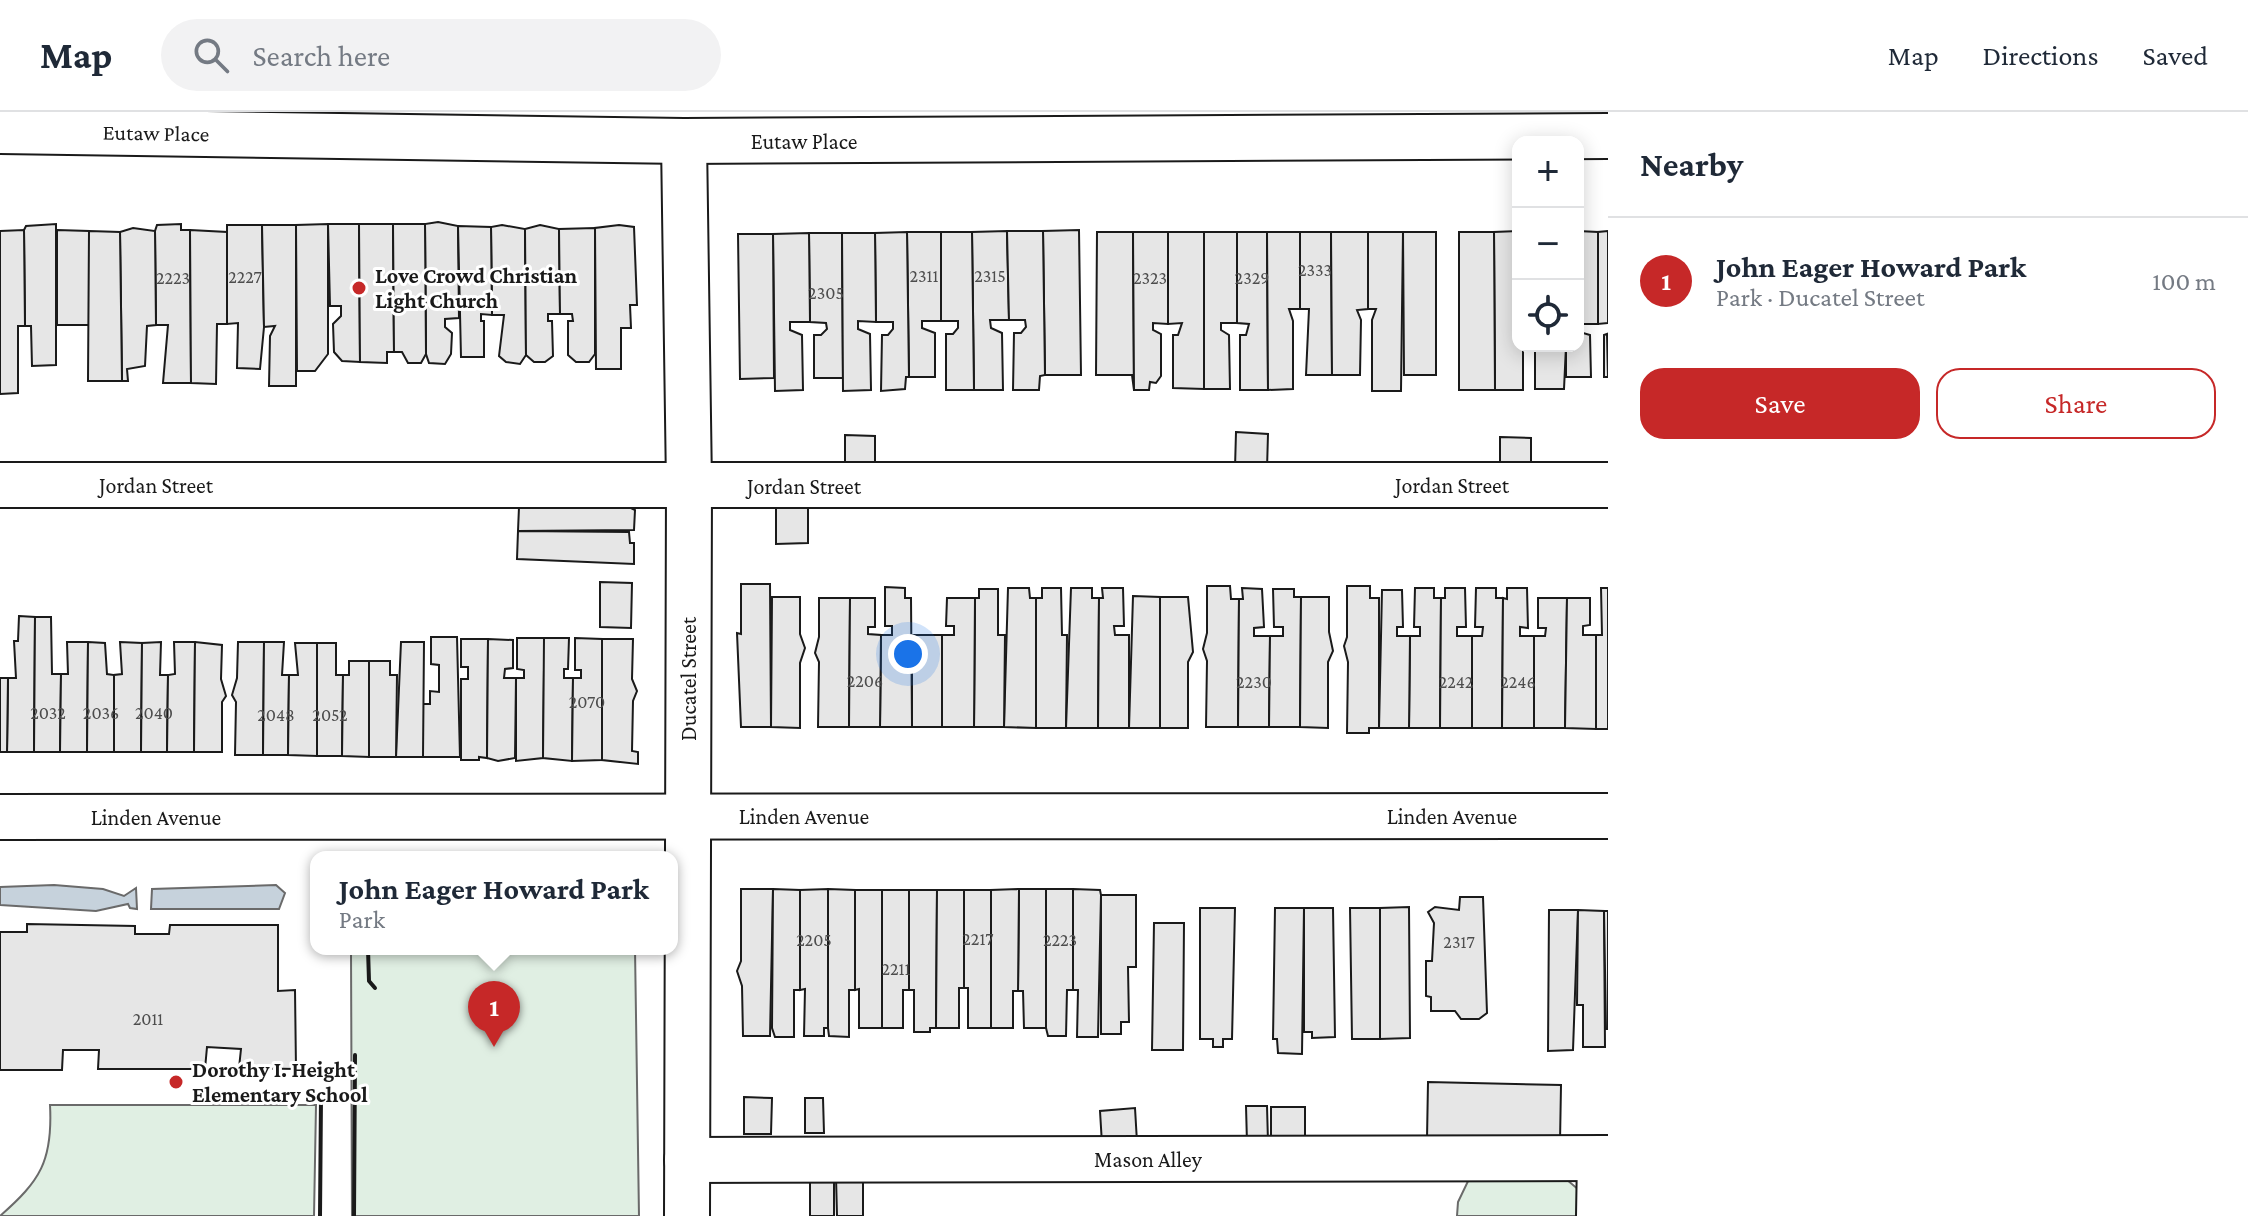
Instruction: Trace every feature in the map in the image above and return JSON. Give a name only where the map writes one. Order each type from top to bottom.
[{"type":"street","name":"Eutaw Place","points":[[0,131],[684,141],[1608,136]]},
{"type":"street","name":"Ducatel Street","points":[[684,141],[689,485],[687,1216]]},
{"type":"street","name":"Jordan Street","points":[[0,485],[1608,485]]},
{"type":"street","name":"Linden Avenue","points":[[0,817],[1608,816]]},
{"type":"street","name":"Mason Alley","points":[[687,1160],[1604,1158]]},
{"type":"street","points":[[1599,1216],[1604,1158]]},
{"type":"green space","points":[[351,955],[635,955],[639,1216],[352,1216]]},
{"type":"green space","points":[[50,1105],[316,1105],[314,1216],[0,1216],[25,1192],[41,1168],[49,1141]]},
{"type":"green space","points":[[1560,1174],[1579,1190],[1586,1216],[1457,1216],[1458,1202],[1470,1177]]},
{"type":"shaded area","points":[[54,885],[103,889],[124,896],[136,888],[137,909],[130,908],[128,904],[96,911],[0,905],[0,887]]},
{"type":"shaded area","points":[[276,885],[285,893],[279,909],[151,909],[152,889]]},
{"type":"building","points":[[438,222],[458,226],[459,318],[445,319],[445,327],[452,333],[451,354],[445,364],[429,363],[426,354],[425,224]]},
{"type":"building","points":[[56,224],[56,365],[32,366],[31,326],[25,326],[24,230],[26,226]]},
{"type":"building","points":[[181,224],[181,230],[190,230],[191,383],[163,383],[168,325],[156,325],[155,231],[157,225]]},
{"type":"building","points":[[328,224],[328,354],[315,371],[297,371],[296,225]]},
{"type":"building","points":[[328,224],[359,224],[360,362],[342,361],[334,352],[333,324],[341,316],[341,306],[330,306]]},
{"type":"building","points":[[359,224],[393,224],[394,352],[387,352],[387,363],[360,362]]},
{"type":"building","points":[[393,224],[425,224],[426,354],[421,363],[408,363],[402,352],[394,352]]},
{"type":"building","points":[[227,225],[262,225],[264,327],[260,369],[237,368],[238,323],[227,324]]},
{"type":"building","points":[[262,225],[296,225],[296,386],[269,386],[270,336],[275,326],[264,327]]},
{"type":"building","points":[[502,225],[525,229],[526,355],[520,364],[506,362],[499,356],[504,315],[492,315],[491,227]]},
{"type":"building","points":[[540,225],[559,229],[560,314],[548,314],[548,321],[552,321],[553,356],[545,362],[534,362],[526,355],[525,229]]},
{"type":"building","points":[[458,226],[491,227],[492,315],[481,314],[481,321],[484,321],[484,357],[461,357]]},
{"type":"building","points":[[634,227],[637,305],[630,305],[631,328],[621,328],[621,369],[596,369],[595,228]]},
{"type":"building","points":[[133,228],[155,231],[156,325],[147,326],[145,366],[127,369],[128,381],[122,381],[120,232]]},
{"type":"building","points":[[595,228],[595,354],[589,362],[576,362],[568,355],[568,321],[573,321],[572,314],[560,314],[559,229]]},
{"type":"building","points":[[24,230],[25,326],[18,326],[18,393],[0,394],[0,231]]},
{"type":"building","points":[[57,230],[89,231],[90,325],[57,325]]},
{"type":"building","points":[[190,230],[227,232],[227,324],[217,324],[216,384],[191,383]]},
{"type":"building","points":[[1079,230],[1081,375],[1045,375],[1043,231]]},
{"type":"building","points":[[89,231],[120,232],[122,381],[88,381]]},
{"type":"building","points":[[1007,231],[1009,320],[990,320],[991,328],[1002,333],[1003,390],[974,390],[972,232]]},
{"type":"building","points":[[1007,231],[1043,231],[1045,375],[1040,376],[1039,390],[1013,390],[1014,333],[1021,333],[1026,327],[1025,320],[1009,320]]},
{"type":"building","points":[[1512,231],[1512,352],[1523,352],[1523,390],[1495,390],[1494,232]]},
{"type":"building","points":[[1584,231],[1598,232],[1598,324],[1584,324]]},
{"type":"building","points":[[1608,231],[1608,323],[1598,324],[1598,232]]},
{"type":"building","points":[[907,232],[941,232],[941,321],[922,321],[922,328],[935,333],[935,377],[909,377]]},
{"type":"building","points":[[907,232],[909,377],[906,377],[905,389],[881,391],[882,335],[888,335],[893,329],[893,322],[876,322],[875,233]]},
{"type":"building","points":[[941,232],[972,232],[974,390],[946,390],[946,334],[953,334],[958,328],[958,321],[941,321]]},
{"type":"building","points":[[1097,232],[1133,232],[1134,390],[1132,375],[1096,375]]},
{"type":"building","points":[[1133,232],[1168,232],[1168,324],[1153,323],[1153,330],[1161,334],[1161,376],[1156,383],[1150,382],[1149,390],[1134,390]]},
{"type":"building","points":[[1168,232],[1204,232],[1204,389],[1173,388],[1173,335],[1178,335],[1182,323],[1168,324]]},
{"type":"building","points":[[1204,232],[1237,232],[1237,323],[1221,323],[1221,330],[1229,335],[1230,389],[1204,389]]},
{"type":"building","points":[[1237,232],[1267,232],[1268,390],[1240,390],[1240,335],[1246,335],[1249,324],[1237,323]]},
{"type":"building","points":[[1267,232],[1300,232],[1300,309],[1289,309],[1293,321],[1293,389],[1268,390]]},
{"type":"building","points":[[1300,232],[1331,232],[1332,375],[1306,375],[1309,309],[1300,309]]},
{"type":"building","points":[[1331,232],[1368,232],[1368,309],[1357,310],[1361,320],[1360,375],[1332,375]]},
{"type":"building","points":[[1368,232],[1403,232],[1401,391],[1372,391],[1372,320],[1376,309],[1368,309]]},
{"type":"building","points":[[1403,232],[1436,232],[1436,375],[1404,375]]},
{"type":"building","points":[[1459,232],[1494,232],[1495,390],[1459,390]]},
{"type":"building","points":[[809,233],[842,233],[843,378],[814,378],[814,335],[821,335],[827,329],[826,323],[810,322]]},
{"type":"building","points":[[809,233],[810,322],[790,322],[790,330],[802,335],[803,390],[775,391],[773,234]]},
{"type":"building","points":[[842,233],[875,233],[876,322],[858,321],[858,329],[870,334],[871,390],[843,391]]},
{"type":"building","points":[[738,234],[773,234],[774,378],[740,379]]},
{"type":"building","points":[[1584,333],[1590,335],[1591,377],[1566,377],[1566,352],[1584,352]]},
{"type":"building","points":[[1607,334],[1608,377],[1604,377],[1604,335]]},
{"type":"building","points":[[1535,352],[1566,352],[1564,389],[1535,389]]},
{"type":"building","points":[[1236,432],[1268,434],[1267,469],[1235,468]]},
{"type":"building","points":[[845,435],[875,436],[875,469],[845,469]]},
{"type":"building","points":[[1500,437],[1531,438],[1531,470],[1500,469]]},
{"type":"building","points":[[776,506],[808,506],[808,543],[776,544]]},
{"type":"building","points":[[519,507],[631,508],[635,510],[634,530],[518,531]]},
{"type":"building","points":[[518,531],[629,532],[630,543],[634,543],[634,564],[517,559]]},
{"type":"building","points":[[600,582],[632,583],[631,628],[600,627]]},
{"type":"building","points":[[741,584],[770,584],[771,727],[741,727],[737,633],[741,634]]},
{"type":"building","points":[[1207,586],[1230,586],[1231,599],[1239,599],[1238,727],[1206,727],[1207,661],[1203,649],[1207,633]]},
{"type":"building","points":[[1347,586],[1370,586],[1370,598],[1379,598],[1379,728],[1369,728],[1369,733],[1347,733],[1348,662],[1344,646],[1347,637]]},
{"type":"building","points":[[885,587],[905,588],[905,598],[911,598],[912,727],[880,727],[881,635],[892,635],[892,626],[885,626]]},
{"type":"building","points":[[1008,588],[1029,588],[1030,598],[1036,598],[1036,728],[1004,727]]},
{"type":"building","points":[[1042,588],[1061,588],[1062,635],[1067,635],[1066,728],[1036,728],[1036,598],[1042,598]]},
{"type":"building","points":[[1071,588],[1092,588],[1092,598],[1099,598],[1098,728],[1066,728]]},
{"type":"building","points":[[1102,588],[1123,588],[1124,626],[1114,626],[1115,635],[1129,635],[1129,728],[1098,728],[1099,598],[1103,598]]},
{"type":"building","points":[[1242,588],[1262,589],[1264,627],[1254,628],[1254,636],[1270,636],[1269,727],[1238,727],[1239,599],[1243,599]]},
{"type":"building","points":[[1415,588],[1434,588],[1434,598],[1441,598],[1440,728],[1409,728],[1410,636],[1420,636],[1420,627],[1414,627]]},
{"type":"building","points":[[1445,588],[1465,588],[1466,627],[1457,627],[1457,636],[1472,636],[1472,728],[1440,728],[1441,598],[1445,598]]},
{"type":"building","points":[[1476,588],[1496,588],[1496,598],[1503,598],[1502,728],[1472,728],[1472,636],[1482,636],[1483,627],[1475,627]]},
{"type":"building","points":[[1507,588],[1527,588],[1528,628],[1520,627],[1520,636],[1534,636],[1534,728],[1502,728],[1503,598],[1507,599]]},
{"type":"building","points":[[1601,588],[1608,588],[1608,729],[1596,729],[1596,635],[1602,635]]},
{"type":"building","points":[[979,589],[998,589],[998,635],[1005,635],[1004,727],[974,727],[975,598],[979,598]]},
{"type":"building","points":[[1273,589],[1294,589],[1294,597],[1301,597],[1300,727],[1269,727],[1270,636],[1283,636],[1283,627],[1274,627]]},
{"type":"building","points":[[1382,590],[1402,590],[1403,627],[1397,627],[1397,636],[1410,636],[1409,728],[1379,728]]},
{"type":"building","points":[[1133,596],[1160,597],[1160,728],[1129,728]]},
{"type":"building","points":[[772,597],[800,597],[800,634],[805,648],[800,663],[800,728],[771,727]]},
{"type":"building","points":[[1160,597],[1188,597],[1193,652],[1188,662],[1188,728],[1160,728]]},
{"type":"building","points":[[1301,597],[1329,597],[1329,632],[1333,651],[1328,662],[1328,728],[1300,727]]},
{"type":"building","points":[[819,598],[850,598],[849,727],[818,727],[819,662],[815,653],[819,637]]},
{"type":"building","points":[[850,598],[875,598],[875,627],[868,627],[868,634],[881,635],[880,727],[849,727]]},
{"type":"building","points":[[947,598],[975,598],[974,727],[942,727],[942,635],[954,635],[954,626],[946,626]]},
{"type":"building","points":[[1538,598],[1567,598],[1565,728],[1534,728],[1534,636],[1545,636],[1546,628],[1538,628]]},
{"type":"building","points":[[1567,598],[1590,598],[1590,625],[1583,626],[1583,635],[1596,635],[1596,729],[1565,728]]},
{"type":"building","points":[[19,616],[35,617],[34,752],[7,752],[8,678],[16,678],[14,641],[18,641]]},
{"type":"building","points":[[35,617],[51,617],[52,674],[61,674],[60,752],[34,752]]},
{"type":"building","points":[[912,635],[942,635],[942,727],[912,727]]},
{"type":"building","points":[[431,637],[457,637],[460,757],[423,757],[423,704],[430,704],[430,691],[439,692],[439,665],[431,664]]},
{"type":"building","points":[[517,638],[544,638],[544,669],[543,758],[516,761],[516,678],[524,678],[524,670],[517,669]]},
{"type":"building","points":[[544,638],[569,638],[568,669],[564,669],[564,678],[573,678],[572,761],[543,758]]},
{"type":"building","points":[[575,638],[602,639],[602,760],[572,761],[573,678],[581,678],[581,670],[575,670]]},
{"type":"building","points":[[461,639],[488,639],[487,758],[479,757],[479,760],[461,760],[461,679],[468,679],[468,667],[461,667]]},
{"type":"building","points":[[488,639],[513,640],[513,668],[505,669],[504,678],[516,678],[515,758],[498,761],[487,758]]},
{"type":"building","points":[[602,639],[633,639],[632,679],[637,691],[633,701],[632,751],[638,752],[638,764],[602,760]]},
{"type":"building","points":[[67,642],[88,642],[87,752],[60,752],[61,674],[68,674]]},
{"type":"building","points":[[88,642],[105,643],[107,674],[114,675],[114,752],[87,752]]},
{"type":"building","points":[[120,642],[142,643],[141,752],[114,752],[114,675],[122,674]]},
{"type":"building","points":[[161,642],[160,675],[168,675],[167,752],[141,752],[142,643]]},
{"type":"building","points":[[174,642],[195,642],[194,752],[167,752],[168,675],[175,674]]},
{"type":"building","points":[[195,642],[222,645],[221,679],[226,696],[222,702],[222,752],[194,752]]},
{"type":"building","points":[[238,642],[264,642],[263,755],[235,755],[236,702],[232,695],[237,678]]},
{"type":"building","points":[[264,642],[284,642],[282,675],[289,675],[288,755],[263,755]]},
{"type":"building","points":[[401,642],[424,642],[423,757],[396,757]]},
{"type":"building","points":[[295,643],[317,643],[317,756],[288,755],[289,675],[298,675]]},
{"type":"building","points":[[317,643],[336,643],[336,675],[343,675],[342,756],[317,756]]},
{"type":"building","points":[[349,661],[369,661],[369,757],[342,756],[343,675],[349,675]]},
{"type":"building","points":[[369,661],[390,661],[390,675],[397,675],[396,757],[369,757]]},
{"type":"building","points":[[0,678],[8,678],[7,752],[0,752]]},
{"type":"building","points":[[741,889],[773,889],[770,1036],[743,1036],[742,986],[737,971],[741,961]]},
{"type":"building","points":[[773,889],[800,890],[800,990],[794,990],[794,1037],[775,1037],[772,1028]]},
{"type":"building","points":[[828,889],[828,1028],[824,1028],[824,1036],[804,1036],[805,989],[800,990],[800,890]]},
{"type":"building","points":[[828,889],[855,890],[855,990],[849,990],[849,1037],[829,1036]]},
{"type":"building","points":[[1019,889],[1046,889],[1046,1028],[1024,1028],[1023,991],[1018,991]]},
{"type":"building","points":[[1019,889],[1018,991],[1013,991],[1013,1028],[991,1028],[991,890]]},
{"type":"building","points":[[1046,889],[1073,889],[1073,990],[1067,990],[1066,1036],[1048,1036],[1046,1028]]},
{"type":"building","points":[[1073,889],[1100,890],[1101,895],[1098,1037],[1077,1037],[1078,990],[1073,990]]},
{"type":"building","points":[[855,890],[882,890],[882,1028],[859,1028],[859,989],[855,990]]},
{"type":"building","points":[[882,890],[909,890],[909,990],[903,990],[903,1028],[882,1028]]},
{"type":"building","points":[[909,890],[937,890],[936,1028],[930,1028],[930,1032],[914,1032],[914,990],[909,990]]},
{"type":"building","points":[[937,890],[964,890],[964,988],[959,988],[959,1028],[936,1028]]},
{"type":"building","points":[[964,890],[991,890],[991,1028],[968,1028],[968,988],[964,988]]},
{"type":"building","points":[[1101,895],[1136,895],[1136,967],[1128,967],[1129,1022],[1121,1022],[1121,1034],[1101,1034]]},
{"type":"building","points":[[1460,897],[1483,897],[1487,1013],[1479,1019],[1461,1019],[1455,1011],[1431,1011],[1431,997],[1426,996],[1426,961],[1432,961],[1434,923],[1428,912],[1435,907],[1459,910]]},
{"type":"building","points":[[1409,907],[1410,1038],[1380,1039],[1380,908]]},
{"type":"building","points":[[1200,908],[1235,908],[1232,1039],[1223,1039],[1223,1047],[1213,1047],[1213,1039],[1200,1039]]},
{"type":"building","points":[[1275,908],[1304,908],[1302,1054],[1278,1053],[1277,1039],[1273,1039]]},
{"type":"building","points":[[1304,908],[1333,908],[1335,1037],[1312,1038],[1312,1032],[1304,1032]]},
{"type":"building","points":[[1350,908],[1380,908],[1380,1039],[1352,1039]]},
{"type":"building","points":[[1549,910],[1578,910],[1573,1050],[1548,1051]]},
{"type":"building","points":[[1578,910],[1604,911],[1605,1047],[1583,1047],[1583,1005],[1577,1005]]},
{"type":"building","points":[[1604,911],[1608,911],[1608,1029],[1606,1029]]},
{"type":"building","points":[[1154,923],[1184,923],[1183,1050],[1152,1050]]},
{"type":"building","name":"Dorothy I. Height Elementary School","points":[[27,924],[135,926],[135,934],[169,934],[170,925],[278,925],[278,991],[295,990],[296,1069],[239,1068],[241,1049],[207,1047],[205,1069],[98,1069],[99,1050],[63,1050],[62,1070],[0,1070],[0,932],[27,932]]},
{"type":"building","points":[[1428,1082],[1561,1085],[1560,1142],[1427,1139]]},
{"type":"building","points":[[744,1097],[772,1098],[771,1134],[744,1134]]},
{"type":"building","points":[[805,1098],[823,1098],[824,1133],[805,1133]]},
{"type":"building","points":[[1246,1106],[1267,1106],[1268,1142],[1247,1143]]},
{"type":"building","points":[[1271,1107],[1305,1107],[1305,1142],[1271,1142]]},
{"type":"building","points":[[1135,1108],[1137,1142],[1102,1144],[1100,1111]]},
{"type":"building","points":[[810,1176],[834,1176],[834,1216],[810,1216]]},
{"type":"building","points":[[836,1177],[863,1177],[863,1216],[837,1216]]},
{"type":"wall","points":[[368,955],[369,981],[375,988]]},
{"type":"wall","points":[[354,1216],[355,1055]]},
{"type":"wall","points":[[320,1216],[321,1097]]},
{"type":"place","name":"Love Crowd Christian Light Church","points":[[359,288]]},
{"type":"place","name":"John Eager Howard Park","points":[[494,1047]]},
{"type":"place","name":"Dorothy I. Height Elementary School","points":[[176,1082]]}]
